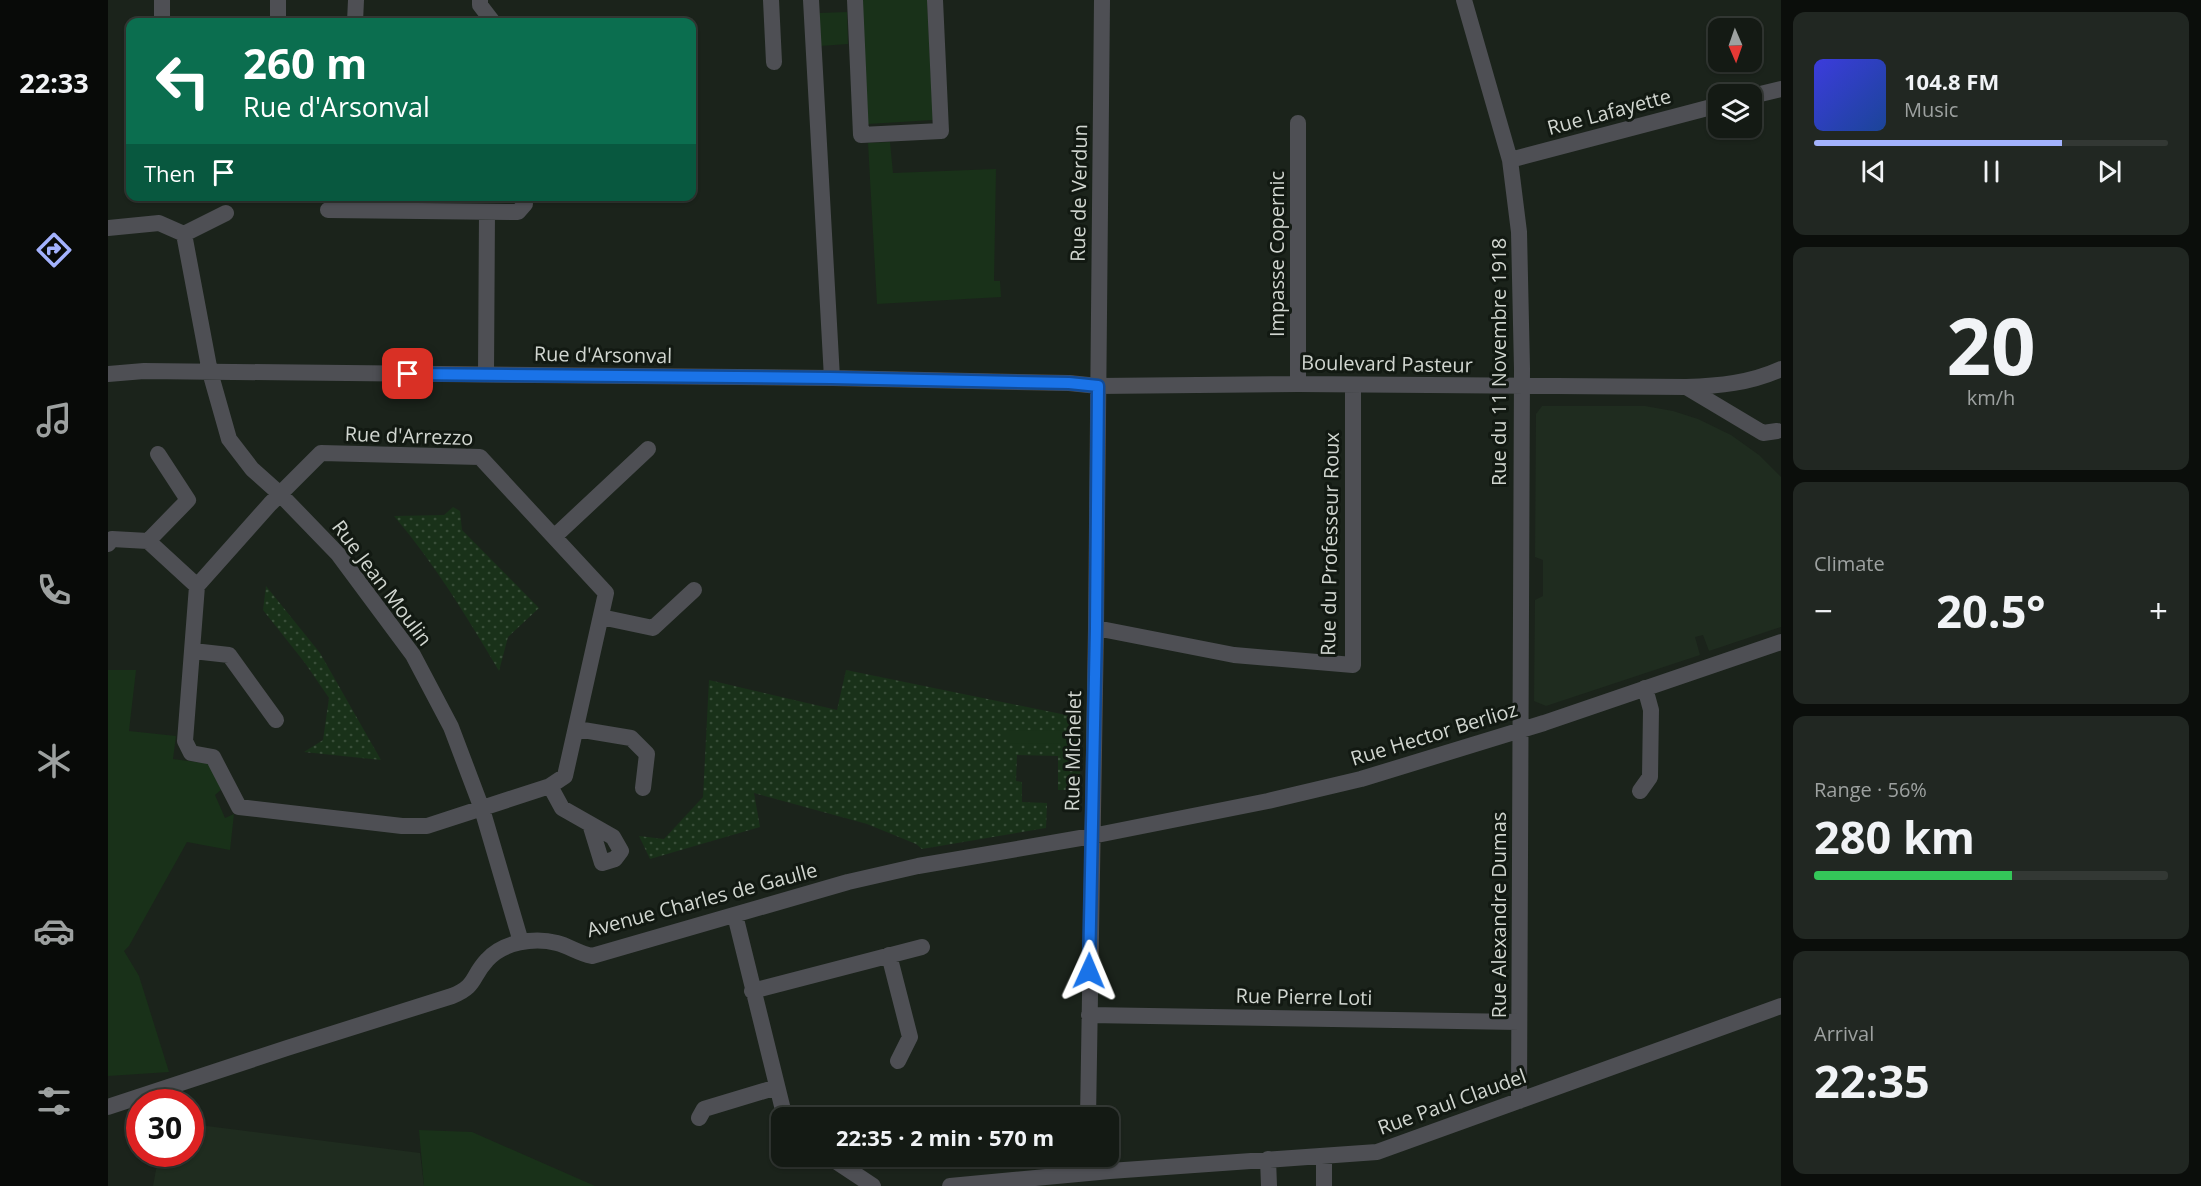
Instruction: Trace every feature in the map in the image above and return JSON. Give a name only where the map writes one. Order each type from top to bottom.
[{"type":"street","points":[[162,0],[162,18]]},
{"type":"street","points":[[278,0],[278,18]]},
{"type":"street","points":[[355,18],[356,0]]},
{"type":"street","points":[[480,0],[480,5],[490,18]]},
{"type":"street","points":[[771,0],[774,62]]},
{"type":"street","points":[[811,0],[831,378]]},
{"type":"street","points":[[855,0],[861,135],[941,130],[935,0]]},
{"type":"street","name":"Rue de Verdun","points":[[1098,386],[1102,0]]},
{"type":"street","name":"Rue du 11 Novembre 1918","points":[[1464,0],[1510,160],[1519,232],[1521,730]]},
{"type":"street","points":[[1762,93],[1781,88]]},
{"type":"street","name":"Rue Lafayette","points":[[1510,160],[1708,108]]},
{"type":"street","name":"Impasse Copernic","points":[[1298,123],[1298,384]]},
{"type":"street","points":[[328,210],[518,212],[525,204]]},
{"type":"street","points":[[486,374],[487,212]]},
{"type":"street","points":[[108,228],[159,223],[184,234],[226,213]]},
{"type":"street","name":"Rue Jean Moulin","points":[[184,234],[210,372],[229,439],[252,469],[339,554],[412,655],[451,727],[482,809],[521,942]]},
{"type":"street","name":"Boulevard Pasteur","points":[[1098,386],[1298,384],[1686,387],[1714,386],[1751,380],[1781,369]]},
{"type":"street","name":"Rue d'Arsonval","points":[[108,374],[128,371],[831,378],[1069,383],[1098,386]]},
{"type":"street","name":"Rue du Professeur Roux","points":[[1096,628],[1233,655],[1353,665],[1353,385]]},
{"type":"street","name":"Rue Michelet","points":[[1088,1107],[1098,386]]},
{"type":"street","points":[[1686,387],[1762,433],[1780,431]]},
{"type":"street","points":[[554,537],[648,448]]},
{"type":"street","name":"Rue d'Arrezzo","points":[[197,586],[280,494],[321,453],[480,458],[606,593],[565,776],[550,786]]},
{"type":"street","points":[[148,541],[188,500],[158,454]]},
{"type":"street","points":[[108,544],[112,539],[148,541],[197,586],[185,741],[191,753],[213,757],[239,807],[402,826],[427,826],[550,786],[562,808],[590,824]]},
{"type":"street","points":[[601,617],[653,628],[694,590]]},
{"type":"street","name":"Rue Hector Berlioz","points":[[1092,836],[1268,801],[1361,779],[1521,730],[1781,642]]},
{"type":"street","points":[[193,651],[229,656],[276,720]]},
{"type":"street","points":[[1640,791],[1650,777],[1651,710],[1645,688]]},
{"type":"street","points":[[577,729],[631,738],[647,754],[643,788]]},
{"type":"street","name":"Rue Alexandre Dumas","points":[[1519,1101],[1521,730]]},
{"type":"street","name":"Avenue Charles de Gaulle","points":[[108,1107],[465,991],[487,960],[501,949],[521,942],[542,939],[560,943],[576,953],[592,956],[848,882],[918,866],[1092,836]]},
{"type":"street","points":[[735,915],[782,1107]]},
{"type":"street","points":[[752,991],[922,947]]},
{"type":"street","points":[[889,955],[910,1037],[898,1061]]},
{"type":"street","name":"Rue Paul Claudel","points":[[1091,1167],[1110,1178],[1268,1160],[1377,1152],[1781,1006]]},
{"type":"street","name":"Rue Pierre Loti","points":[[1089,1015],[1519,1022]]},
{"type":"street","points":[[699,1118],[704,1109],[777,1087]]},
{"type":"street","points":[[1324,1155],[1324,1186]]},
{"type":"street","points":[[1268,1160],[1269,1186]]},
{"type":"street","points":[[844,1167],[873,1186]]},
{"type":"street","name":"Rue Paul Claudel","points":[[950,1186],[1074,1167]]},
{"type":"shaded area","points":[[1542,406],[1645,406],[1673,411],[1698,419],[1731,435],[1759,455],[1781,477],[1781,627],[1709,651],[1703,635],[1695,637],[1700,655],[1546,706],[1534,701],[1535,600],[1543,596],[1543,560],[1535,557],[1536,414]]},
{"type":"shaded area","points":[[204,1126],[420,1153],[424,1186],[153,1186],[157,1167],[204,1167]]},
{"type":"green space","points":[[862,0],[927,0],[933,120],[868,124]]},
{"type":"green space","points":[[847,12],[848,44],[820,46],[819,13]]},
{"type":"green space","points":[[890,142],[893,173],[996,169],[994,281],[1000,281],[1001,297],[877,304],[868,143]]},
{"type":"green space","points":[[453,507],[460,511],[462,530],[539,608],[508,637],[499,671],[437,572],[394,516],[444,515]]},
{"type":"green space","points":[[266,586],[320,653],[381,760],[304,752],[323,740],[329,698],[305,663],[263,610]]},
{"type":"green space","points":[[108,670],[136,670],[129,731],[176,736],[173,759],[211,764],[223,788],[215,795],[225,818],[234,814],[230,850],[187,842],[129,946],[124,951],[139,976],[169,1072],[108,1076]]},
{"type":"green space","points":[[846,670],[1081,718],[1080,790],[1058,790],[1058,756],[1017,755],[1016,781],[1022,782],[1022,802],[1047,803],[1046,828],[922,849],[916,844],[867,824],[754,793],[760,827],[650,859],[639,836],[664,839],[703,797],[709,680],[837,710]]},
{"type":"green space","points":[[1008,730],[1074,731],[1073,744],[1008,743]]},
{"type":"green space","points":[[419,1130],[472,1132],[595,1186],[424,1186]]},
{"type":"route","points":[[408,374],[882,378],[1069,383],[1098,386],[1089,971]]}]
